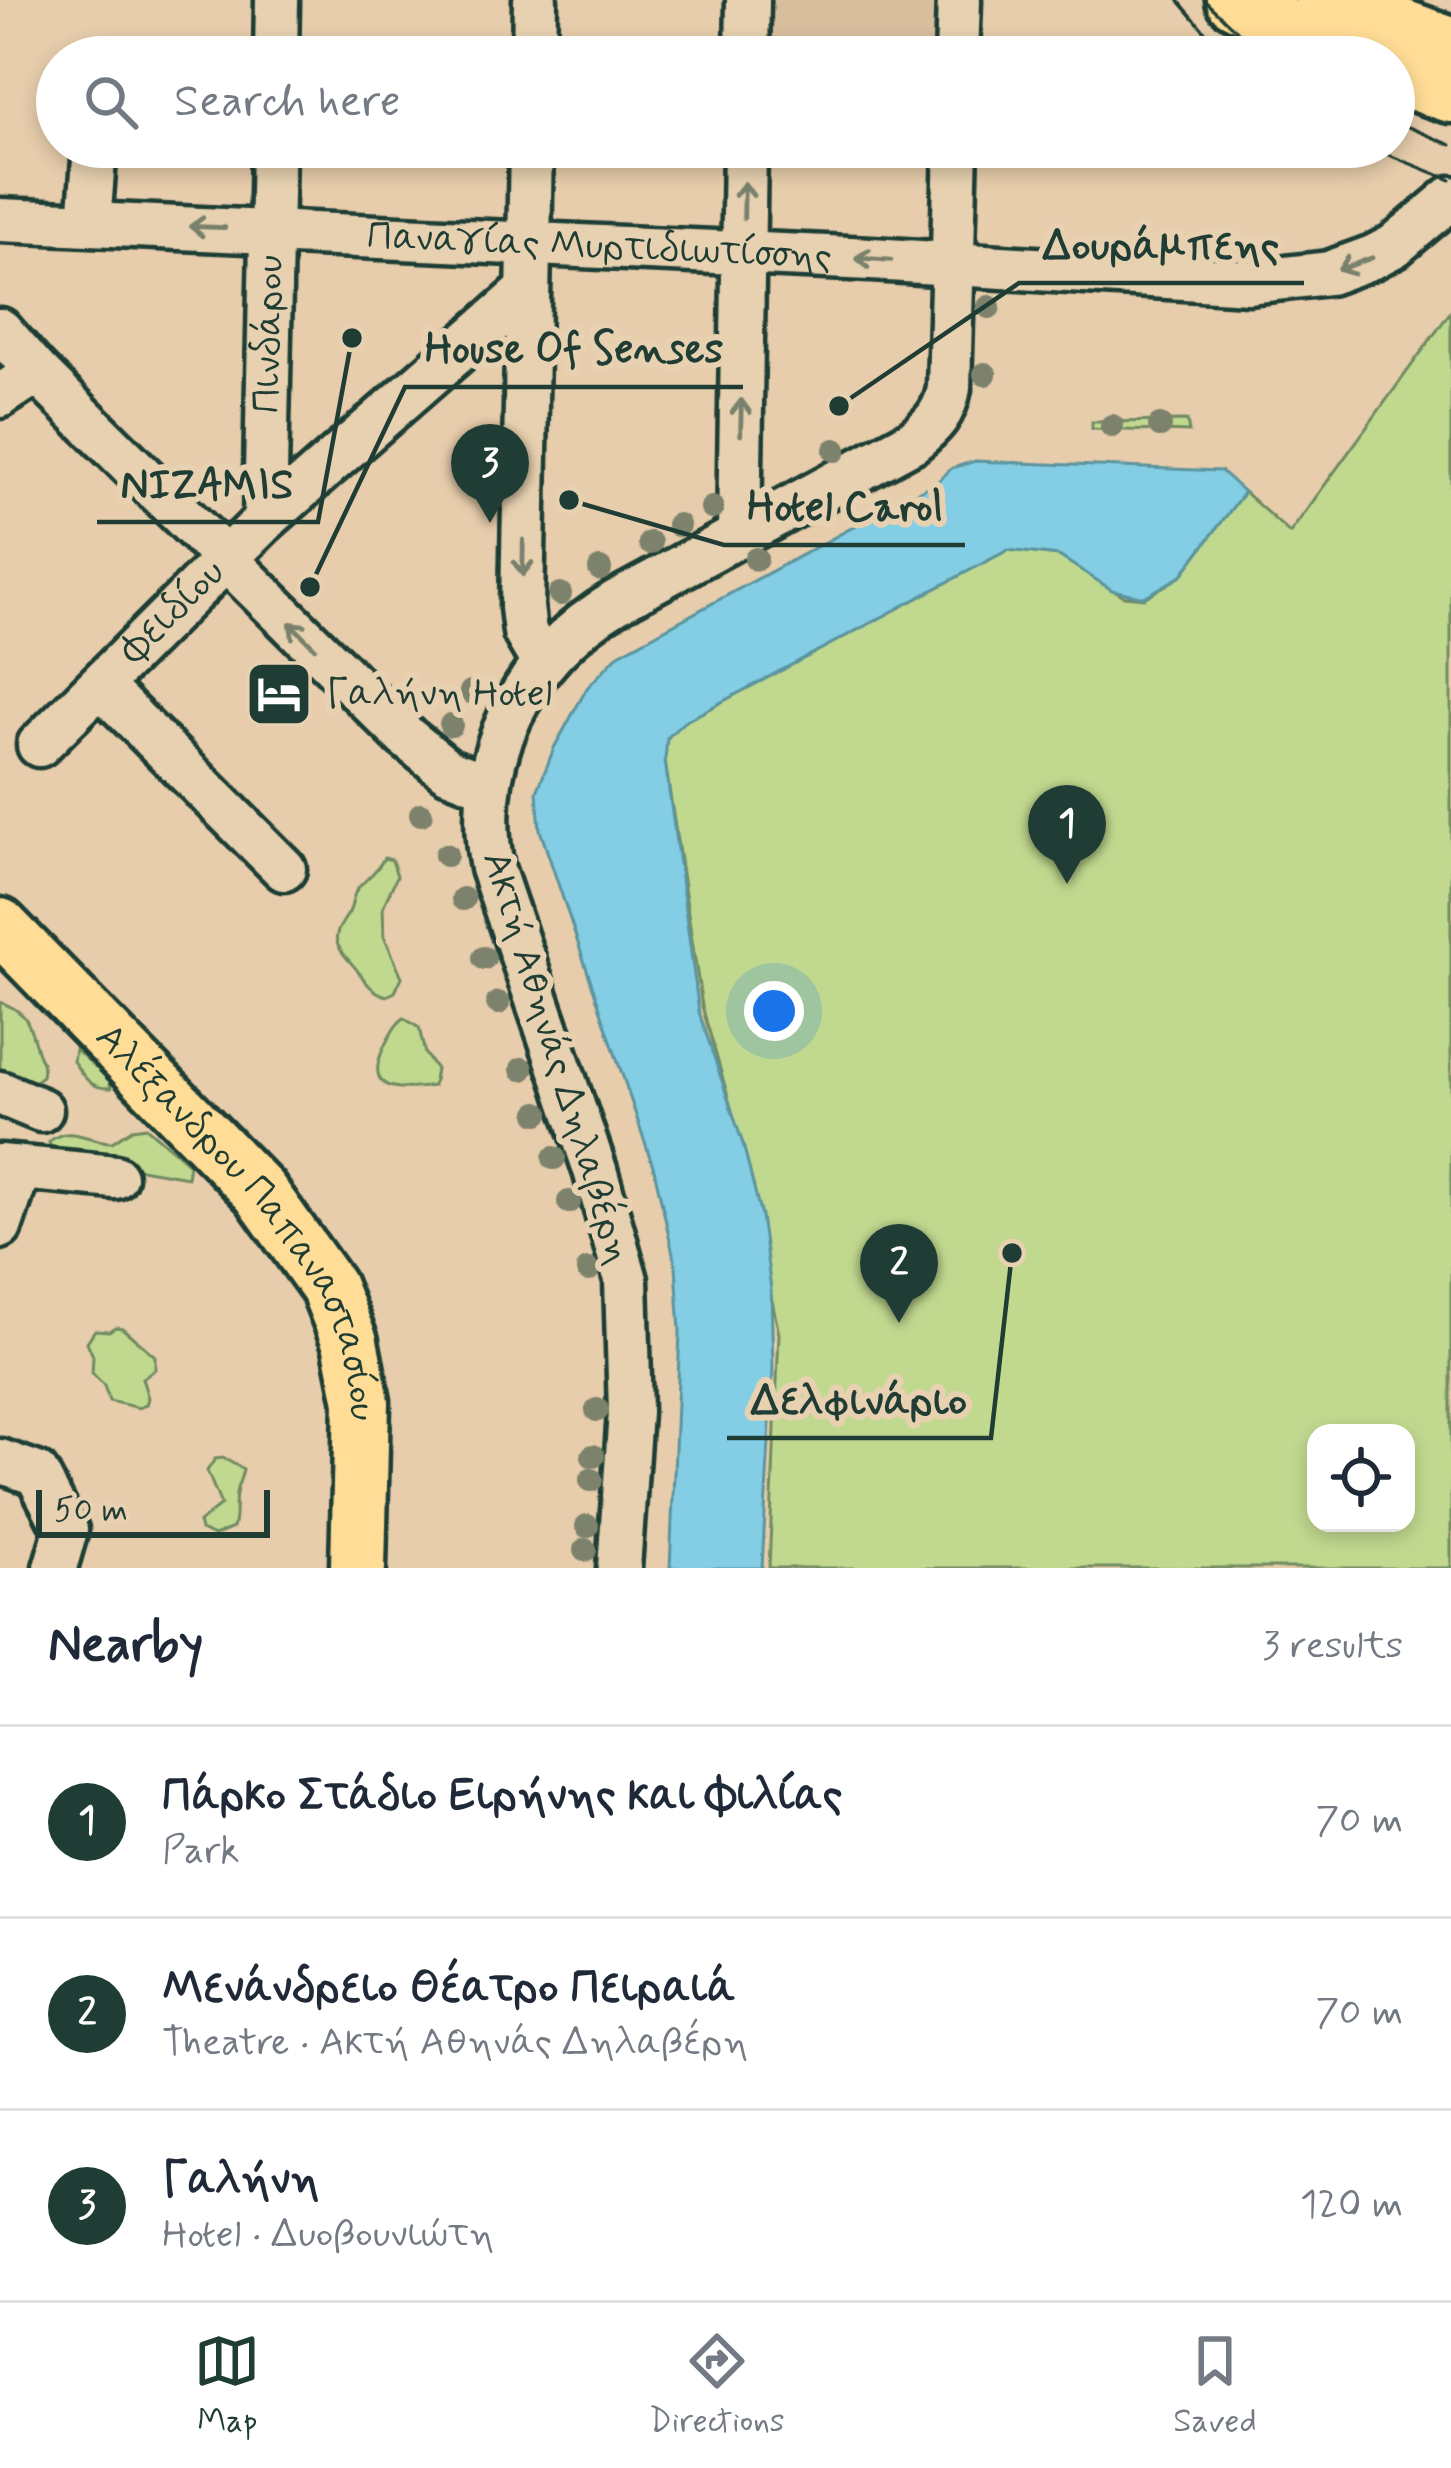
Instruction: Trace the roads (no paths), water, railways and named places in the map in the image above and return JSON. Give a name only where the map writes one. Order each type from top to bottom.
[{"type":"main road","points":[[1234,0],[1305,36]]},
{"type":"main road","points":[[1323,0],[1451,44]]},
{"type":"main road","points":[[1415,83],[1451,95]]},
{"type":"main road","name":"Αλέξανδρου Παπαναστασίου","points":[[0,926],[260,1192],[328,1287],[350,1342],[362,1402],[358,1568]]},
{"type":"street","points":[[276,36],[277,0]]},
{"type":"street","points":[[534,36],[535,0]]},
{"type":"street","points":[[747,36],[748,0]]},
{"type":"street","points":[[957,36],[958,0]]},
{"type":"street","points":[[89,223],[93,168]]},
{"type":"street","name":"Πινδάρου","points":[[266,520],[272,168]]},
{"type":"street","points":[[531,168],[522,607],[526,632],[543,663]]},
{"type":"street","points":[[739,534],[745,168]]},
{"type":"street","points":[[953,266],[955,168]]},
{"type":"street","name":"Παναγίας Μυρτιδιωτίσσης","points":[[0,220],[744,253],[1200,281],[1280,280],[1341,269],[1394,246],[1451,198]]},
{"type":"street","name":"Ακτή Αθηνάς Δηλαβέρη","points":[[619,1568],[630,1412],[626,1280],[595,1170],[492,868],[486,822],[488,786],[506,722],[543,663],[598,612],[901,448],[935,422],[949,388],[953,266]]},
{"type":"street","name":"Φειδίου","points":[[39,745],[266,520],[526,291]]},
{"type":"street","points":[[0,330],[37,372],[425,754],[447,770],[488,786]]},
{"type":"street","points":[[0,396],[37,372]]},
{"type":"street","points":[[100,685],[284,869]]},
{"type":"street","points":[[0,1093],[40,1110]]},
{"type":"street","points":[[0,1227],[10,1167],[115,1177]]},
{"type":"street","points":[[0,1461],[37,1474],[67,1530],[55,1568]]},
{"type":"water","points":[[975,461],[1221,471],[1244,492],[1181,576],[1144,597],[1112,590],[1059,556],[1008,550],[684,722],[667,738],[665,761],[699,1012],[743,1144],[761,1216],[771,1289],[773,1369],[762,1568],[670,1568],[680,1332],[676,1267],[654,1169],[540,830],[537,792],[554,748],[587,688],[619,654],[938,481],[952,468]]},
{"type":"tram line","points":[[1178,0],[1209,36]]},
{"type":"tram line","points":[[1204,0],[1243,36]]},
{"type":"tram line","points":[[1415,130],[1451,145]]},
{"type":"tram line","points":[[1415,166],[1451,180]]},
{"type":"place","name":"NIZAMIS","points":[[352,338]]},
{"type":"place","name":"Δουράμπεης","points":[[839,406]]},
{"type":"place","name":"Hotel Carol","points":[[569,500]]},
{"type":"place","name":"Γαλήνη","points":[[490,523]]},
{"type":"place","name":"House Of Senses","points":[[310,587]]},
{"type":"place","name":"Γαλήνη Hotel","points":[[279,694]]},
{"type":"place","name":"Πάρκο Στάδιο Ειρήνης και Φιλίας","points":[[1067,884]]},
{"type":"place","name":"Δελφινάριο","points":[[1012,1253]]},
{"type":"place","name":"Μενάνδρειο Θέατρο Πειραιά","points":[[899,1323]]}]
